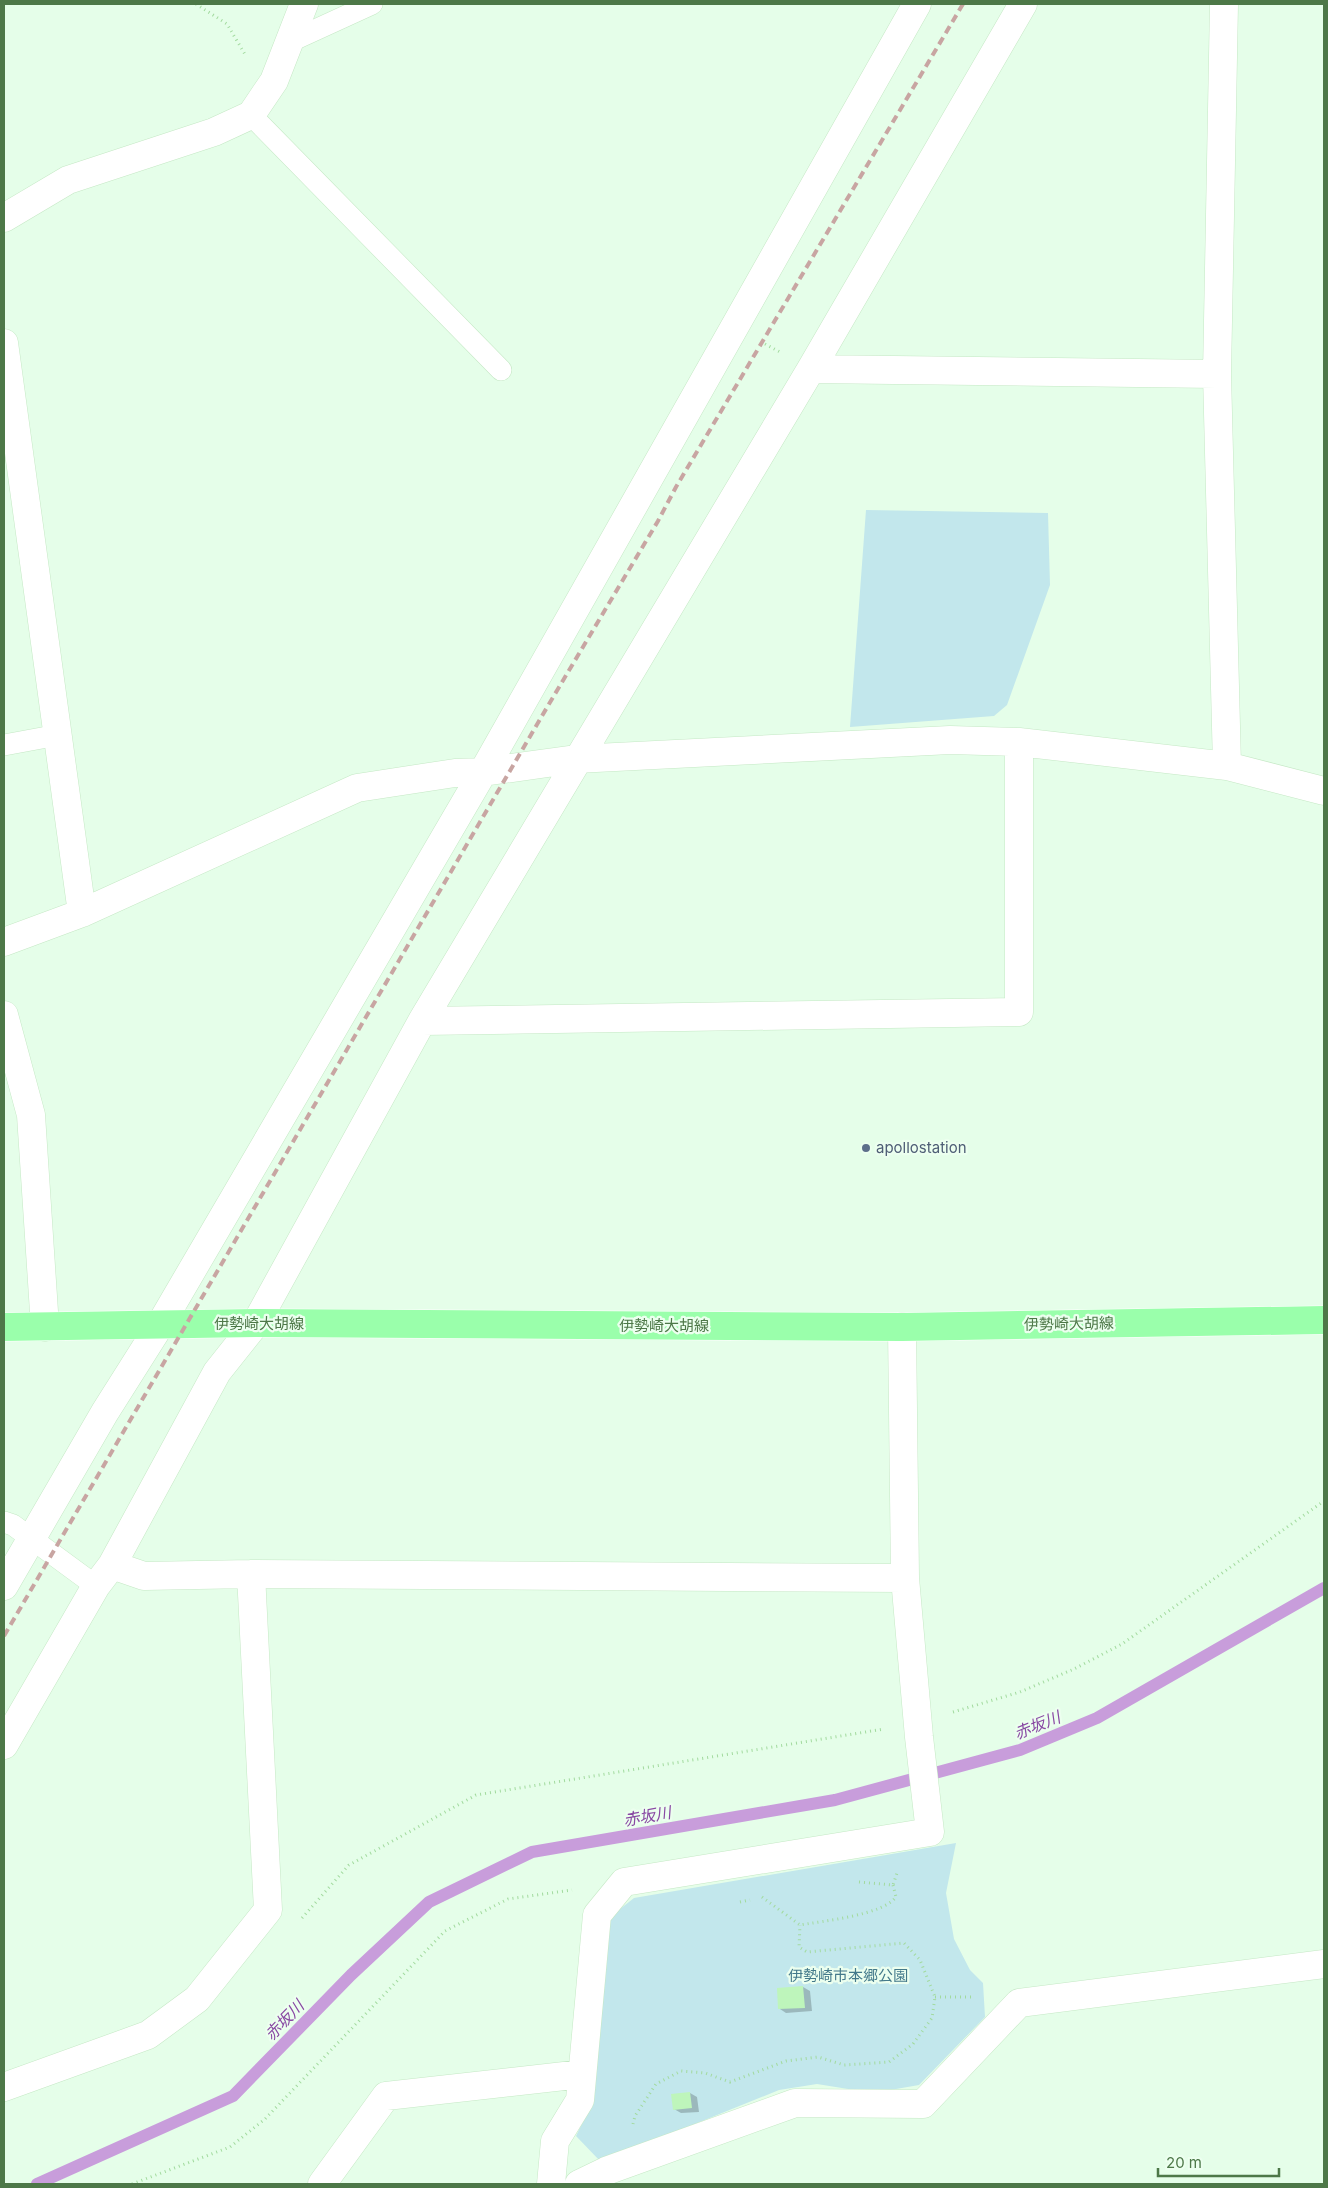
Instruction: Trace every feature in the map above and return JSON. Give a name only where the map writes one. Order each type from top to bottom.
[{"type":"main road","name":"伊勢崎大胡線","points":[[4,1327],[256,1323],[902,1327],[1324,1320]]},
{"type":"street","points":[[4,218],[68,180],[214,132],[251,115],[268,91],[304,4]]},
{"type":"street","points":[[4,1586],[105,1412],[160,1325],[483,772],[917,4]]},
{"type":"street","points":[[4,1745],[104,1575],[217,1372],[256,1323],[422,1020],[576,759],[811,369],[1023,4]]},
{"type":"street","points":[[1224,4],[1217,374],[1227,766]]},
{"type":"street","points":[[4,343],[82,913]]},
{"type":"street","points":[[811,369],[1217,374]]},
{"type":"street","points":[[4,942],[82,913],[357,788],[455,773],[483,772],[576,759],[950,740],[1019,742],[1227,766],[1324,791]]},
{"type":"street","points":[[422,1020],[1019,1012],[1019,742]]},
{"type":"street","points":[[4,1015],[31,1115],[45,1327]]},
{"type":"street","points":[[551,2184],[556,2141],[580,2100],[597,1914],[624,1882],[930,1832],[918,1730],[905,1578],[902,1327]]},
{"type":"street","points":[[104,1575],[250,1574],[905,1578]]},
{"type":"street","points":[[4,2087],[148,2035],[197,1999],[268,1910],[250,1574]]},
{"type":"street","points":[[578,2184],[623,2165],[795,2103],[923,2104],[1019,2003],[1324,1964]]},
{"type":"street","points":[[322,2184],[386,2096],[582,2074]]},
{"type":"lane","points":[[289,42],[372,4]]},
{"type":"lane","points":[[251,115],[501,370]]},
{"type":"lane","points":[[4,745],[58,735]]},
{"type":"lane","points":[[4,1522],[104,1575]]},
{"type":"path","points":[[196,4],[227,24],[268,91]]},
{"type":"path","points":[[734,328],[811,369]]},
{"type":"path","points":[[298,1923],[349,1865],[476,1795],[918,1730],[1020,1692],[1074,1669],[1122,1644],[1324,1501]]},
{"type":"path","points":[[132,2184],[230,2147],[265,2119],[445,1931],[508,1899],[624,1882]]},
{"type":"path","points":[[762,1897],[800,1925],[866,1912],[891,1904],[896,1897],[893,1885]]},
{"type":"path","points":[[623,2165],[635,2116],[656,2084],[681,2071],[705,2073],[730,2082],[786,2061],[818,2057],[844,2065],[889,2062],[914,2044],[932,2018],[935,1997],[920,1960],[904,1943],[806,1952],[799,1947],[800,1925]]},
{"type":"path","points":[[935,1997],[984,1997]]},
{"type":"green space","points":[[866,510],[1048,513],[1050,585],[1007,705],[994,716],[850,727]]},
{"type":"green space","name":"伊勢崎市本郷公園","points":[[956,1843],[946,1893],[954,1939],[970,1970],[983,1983],[985,2017],[919,2085],[873,2093],[817,2084],[779,2090],[601,2162],[576,2136],[593,2101],[610,1917],[634,1898]]},
{"type":"building","points":[[803,1986],[805,2008],[778,2009],[777,1988]]},
{"type":"building","points":[[690,2092],[692,2108],[673,2110],[671,2094]]},
{"type":"waterway","name":"赤坂川","points":[[37,2184],[233,2096],[351,1975],[429,1902],[532,1852],[835,1800],[1020,1750],[1097,1718],[1324,1588]]},
{"type":"railway","points":[[4,1636],[658,521],[676,487],[963,4]]},
{"type":"place","name":"apollostation","points":[[866,1148]]}]
